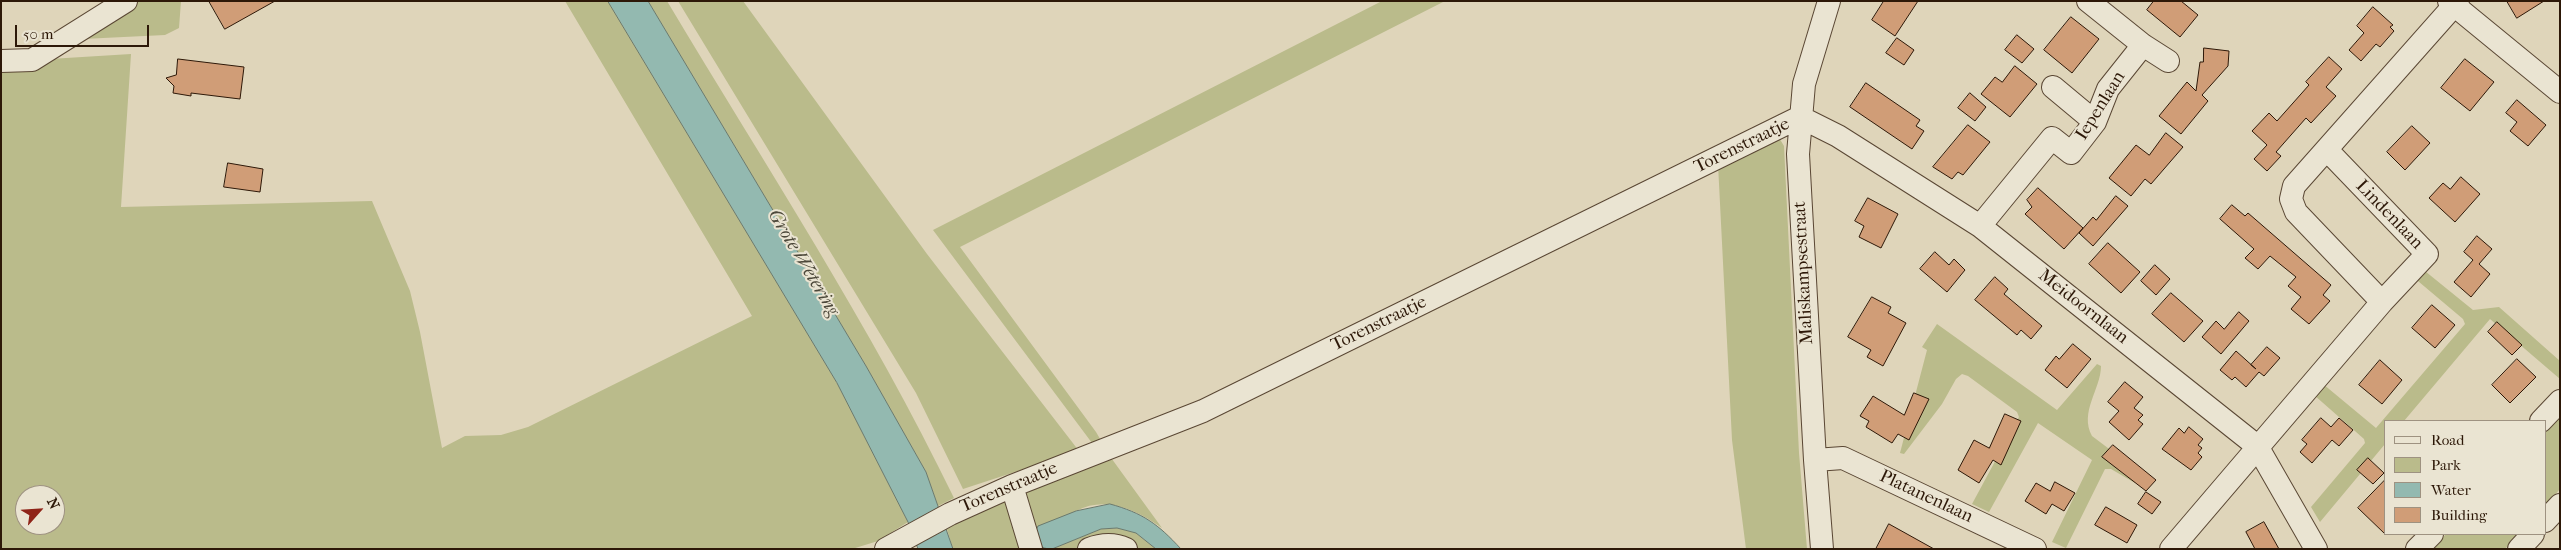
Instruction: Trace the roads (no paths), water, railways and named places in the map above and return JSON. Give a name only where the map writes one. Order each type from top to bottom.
[{"type":"street","points":[[1,61],[32,60],[126,1]]},
{"type":"street","name":"Maliskampsestraat","points":[[1822,549],[1815,460],[1798,154],[1804,84],[1829,1]]},
{"type":"street","points":[[2088,1],[2143,45],[2168,61]]},
{"type":"street","points":[[2382,302],[2296,212],[2291,199],[2294,186],[2454,3],[2560,92]]},
{"type":"street","name":"Iepenlaan","points":[[1980,226],[2052,138],[2077,160],[2108,89],[2143,45]]},
{"type":"street","points":[[2053,87],[2095,122]]},
{"type":"street","name":"Meidoornlaan","points":[[1800,117],[1838,136],[1980,226],[2257,446],[2316,549]]},
{"type":"street","name":"Torenstraatje","points":[[895,543],[950,514],[1012,486],[1203,411],[1800,117]]},
{"type":"street","name":"Lindenlaan","points":[[2257,446],[2382,302],[2427,254],[2326,150]]},
{"type":"street","points":[[2542,420],[2560,402]]},
{"type":"street","points":[[2171,549],[2257,446]]},
{"type":"street","name":"Platanenlaan","points":[[1815,460],[1843,458],[2035,549]]},
{"type":"street","points":[[1012,486],[1031,549]]},
{"type":"street","points":[[2546,520],[2560,505]]},
{"type":"street","points":[[2417,549],[2431,535]]},
{"type":"street","points":[[2519,549],[2532,535]]},
{"type":"street","points":[[1088,549],[1102,544],[1119,545],[1126,549]]},
{"type":"water","name":"Grote Wetering","points":[[608,1],[648,1],[866,366],[926,472],[953,549],[918,549],[908,522],[837,383]]},
{"type":"water","points":[[1110,504],[1132,511],[1149,520],[1181,549],[1156,549],[1136,533],[1117,528],[1101,529],[1052,549],[1042,547],[1036,541],[1034,534],[1038,526],[1076,511]]}]
